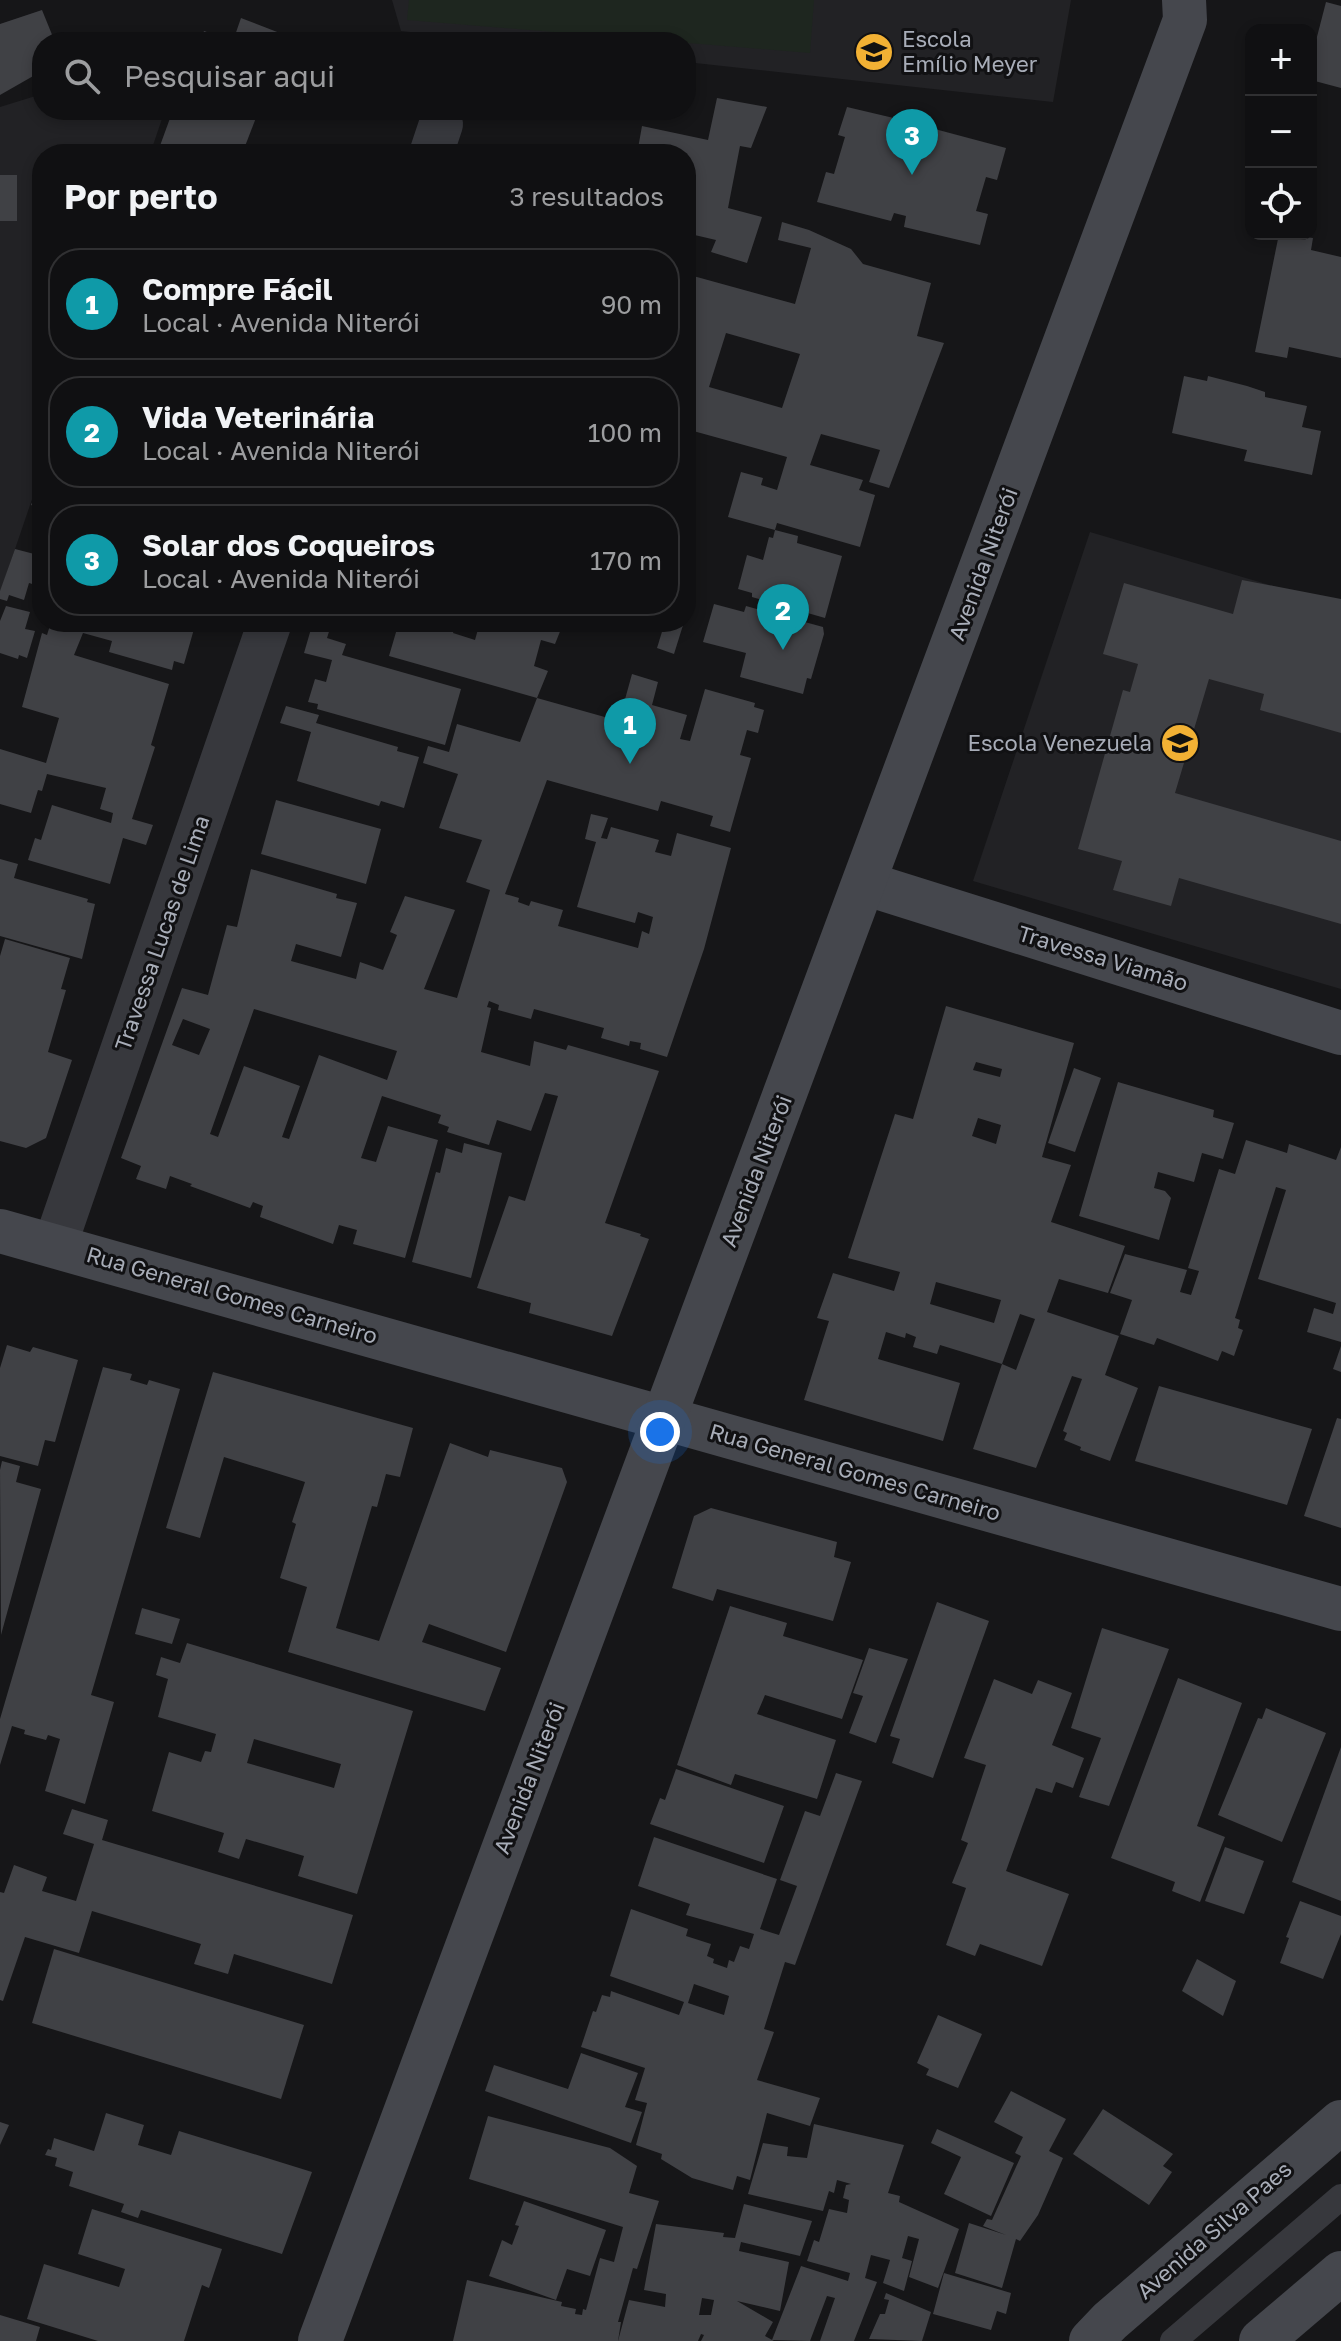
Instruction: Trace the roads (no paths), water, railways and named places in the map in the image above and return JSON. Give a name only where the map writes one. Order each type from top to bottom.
[{"type":"main road","name":"Avenida Niterói","points":[[320,2341],[1185,20],[1184,0]]},
{"type":"main road","name":"Travessa Viamão","points":[[864,883],[1341,1033]]},
{"type":"main road","name":"Rua General Gomes Carneiro","points":[[0,1231],[1341,1609]]},
{"type":"main road","name":"Avenida Silva Paes","points":[[1091,2341],[1121,2311],[1341,2122]]},
{"type":"main road","points":[[1261,2341],[1341,2273]]},
{"type":"street","name":"Travessa Lucas de Lima","points":[[55,1245],[267,632]]},
{"type":"lane","points":[[1173,2341],[1341,2197]]},
{"type":"place","name":"Escola Emílio Meyer","points":[[874,52]]},
{"type":"place","name":"Solar dos Coqueiros","points":[[912,175]]},
{"type":"place","name":"Vida Veterinária","points":[[783,650]]},
{"type":"place","name":"Escola Venezuela","points":[[1180,743]]},
{"type":"place","name":"Compre Fácil","points":[[630,764]]}]
